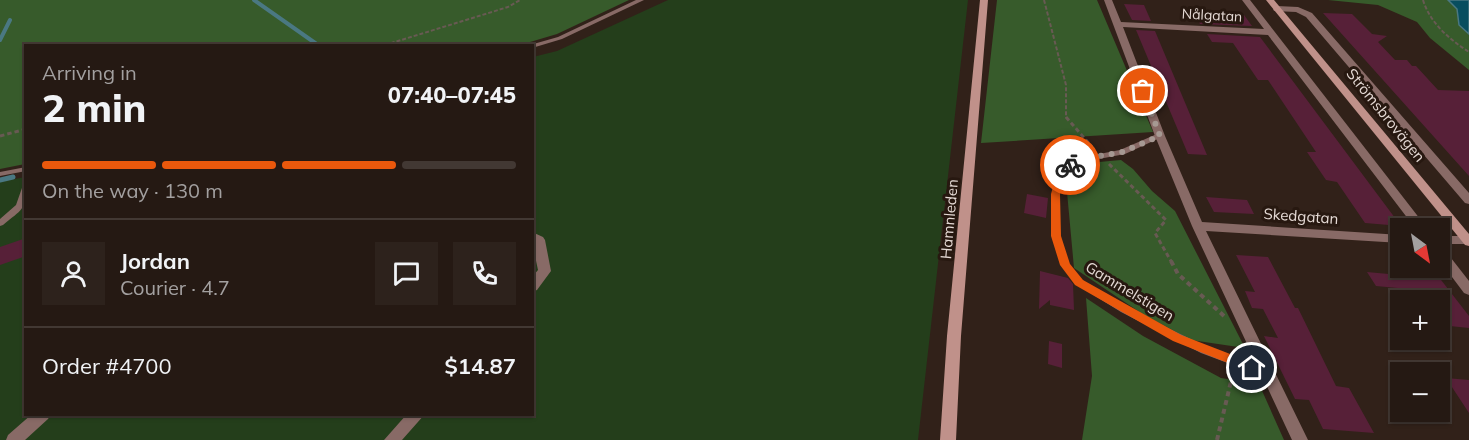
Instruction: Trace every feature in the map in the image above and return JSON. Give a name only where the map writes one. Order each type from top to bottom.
[{"type":"main road","name":"Hamnleden","points":[[948,440],[954,336],[984,0]]},
{"type":"main road","name":"Strömsbrovägen","points":[[1270,0],[1468,241]]},
{"type":"street","points":[[1108,0],[1160,136],[1198,226],[1300,440]]},
{"type":"street","points":[[1246,0],[1413,218]]},
{"type":"street","name":"Strömsbrovägen","points":[[1277,9],[1298,10],[1309,15],[1469,200]]},
{"type":"street","name":"Nålgatan","points":[[1117,24],[1270,32]]},
{"type":"street","name":"Skedgatan","points":[[1198,226],[1390,237]]},
{"type":"street","points":[[534,237],[539,240],[545,271],[534,285]]},
{"type":"street","points":[[1450,240],[1468,241]]},
{"type":"street","points":[[1450,265],[1469,290]]},
{"type":"street","points":[[14,440],[41,416]]},
{"type":"street","points":[[392,440],[415,416]]},
{"type":"lane","points":[[534,45],[560,38],[641,0]]},
{"type":"lane","name":"Gammelstigen","points":[[1160,136],[1128,150],[1072,164],[1058,181],[1056,236],[1065,265],[1079,282],[1124,310],[1195,346],[1269,374]]},
{"type":"lane","points":[[0,174],[24,169]]},
{"type":"lane","points":[[0,223],[20,206],[24,193]]},
{"type":"path","points":[[388,44],[508,7],[520,0]]},
{"type":"path","points":[[1044,0],[1066,86],[1066,119],[1100,156],[1166,220],[1155,232],[1178,274],[1226,318]]},
{"type":"path","points":[[1423,0],[1427,14],[1450,40],[1469,52]]},
{"type":"path","points":[[0,136],[24,130]]},
{"type":"path","points":[[1217,440],[1236,362]]},
{"type":"green space","points":[[0,0],[629,0],[557,34],[523,44],[24,44],[24,164],[0,169]]},
{"type":"green space","points":[[668,0],[968,0],[918,440],[0,440],[0,182],[24,177],[24,416],[534,416],[534,57],[557,51]]},
{"type":"green space","points":[[997,0],[1097,0],[1153,132],[981,143]]},
{"type":"green space","points":[[1328,0],[1448,0],[1457,9],[1459,25],[1469,34],[1469,70],[1430,38],[1417,22],[1378,5]]},
{"type":"green space","points":[[1121,160],[1175,211],[1245,348],[1191,340],[1144,315],[1074,268],[1066,181],[1099,162]]},
{"type":"green space","points":[[1086,298],[1143,336],[1221,378],[1259,384],[1284,440],[1082,440],[1092,376]]},
{"type":"water","points":[[1448,0],[1469,0],[1469,34],[1459,25],[1457,9]]},
{"type":"building","points":[[1124,4],[1144,5],[1151,21],[1132,20]]},
{"type":"building","points":[[1193,12],[1244,15],[1252,26],[1200,24]]},
{"type":"building","points":[[1323,13],[1352,14],[1372,34],[1387,36],[1378,42],[1395,60],[1407,60],[1412,66],[1416,66],[1438,90],[1469,91],[1469,176]]},
{"type":"building","points":[[1136,30],[1155,31],[1207,155],[1188,154]]},
{"type":"building","points":[[1207,34],[1260,37],[1395,218],[1390,218],[1390,225],[1365,223],[1337,182],[1326,180],[1307,152],[1316,152],[1268,80],[1258,80],[1233,43],[1212,42]]},
{"type":"building","points":[[1027,194],[1048,198],[1046,218],[1024,213]]},
{"type":"building","points":[[1206,197],[1247,200],[1254,214],[1214,212]]},
{"type":"building","points":[[24,239],[24,257],[0,265],[0,247]]},
{"type":"building","points":[[1236,255],[1268,257],[1295,308],[1298,308],[1336,386],[1349,388],[1374,433],[1323,429],[1309,400],[1295,399],[1264,336],[1278,338],[1263,309],[1252,308],[1245,291],[1255,292]]},
{"type":"building","points":[[1040,271],[1068,278],[1073,284],[1074,310],[1050,305],[1050,300],[1039,309]]},
{"type":"building","points":[[1367,272],[1390,274],[1390,278],[1440,278],[1449,290],[1376,286]]},
{"type":"building","points":[[1450,292],[1469,316],[1469,328],[1450,326]]},
{"type":"building","points":[[1049,341],[1062,344],[1062,368],[1048,364]]},
{"type":"building","points":[[1450,378],[1469,380],[1469,413],[1450,384]]},
{"type":"waterway","points":[[254,0],[317,44]]},
{"type":"waterway","points":[[0,40],[10,20]]},
{"type":"waterway","points":[[0,180],[13,177]]},
{"type":"way so far","points":[[1070,165],[1076,161],[1122,152],[1160,136],[1143,91]]},
{"type":"route","points":[[1070,165],[1058,181],[1056,236],[1065,265],[1079,282],[1124,310],[1177,338],[1252,368]]}]
